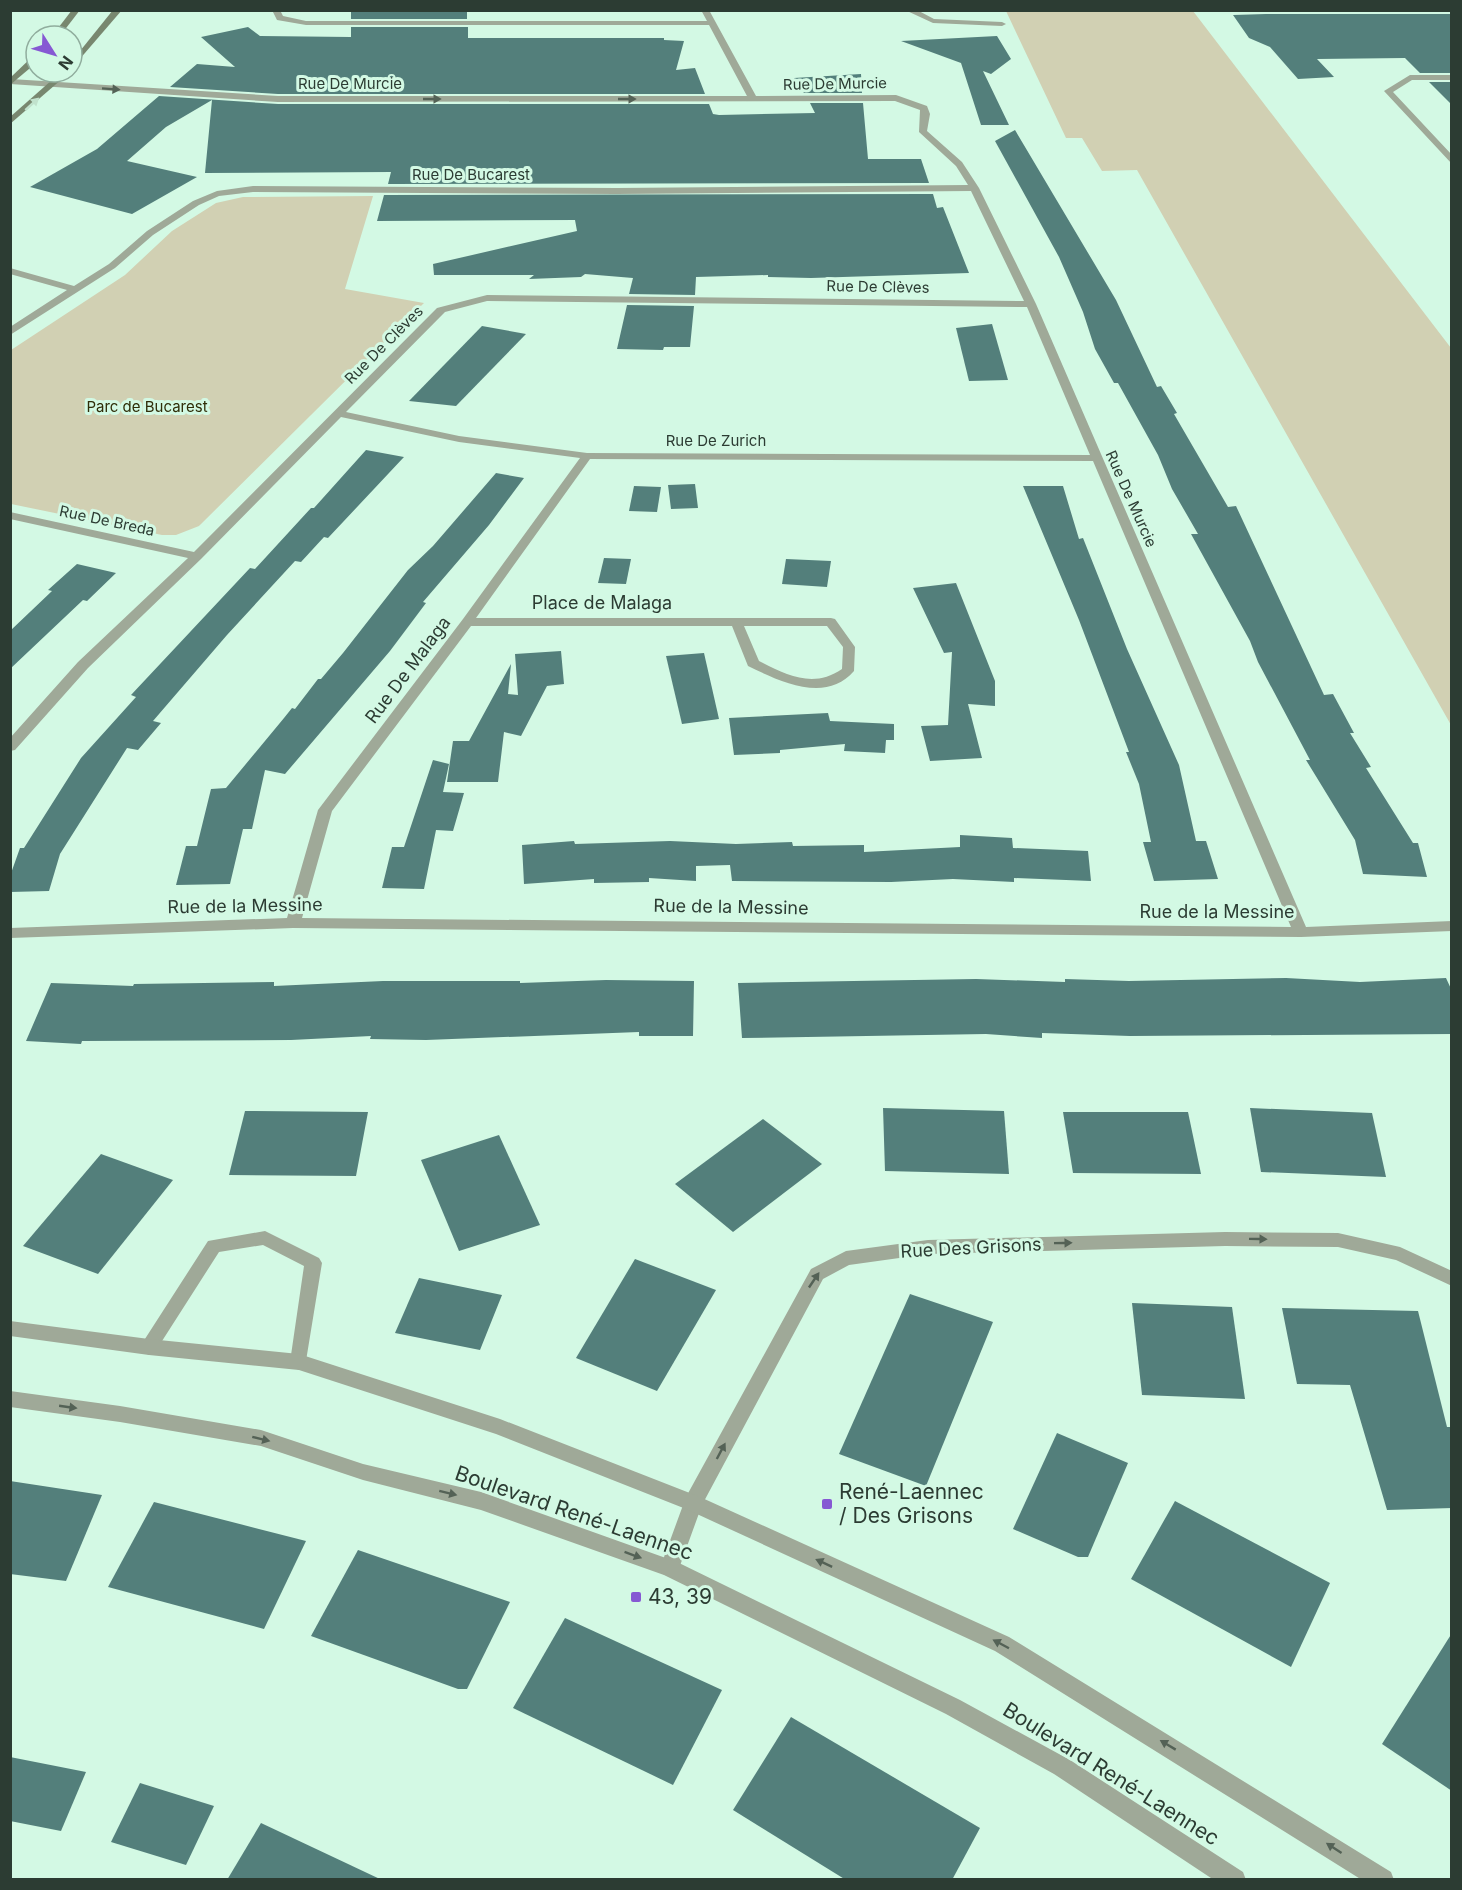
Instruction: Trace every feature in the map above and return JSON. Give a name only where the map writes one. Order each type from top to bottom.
[{"type":"main road","points":[[66,24],[76,10]]},
{"type":"main road","points":[[84,51],[118,10]]},
{"type":"main road","points":[[11,82],[24,70]]},
{"type":"main road","points":[[10,122],[53,85]]},
{"type":"street","points":[[276,10],[280,18],[306,23],[711,23]]},
{"type":"street","points":[[705,10],[754,100]]},
{"type":"street","points":[[909,10],[933,21],[1002,24]]},
{"type":"street","points":[[1452,77],[1410,78],[1388,91],[1452,161]]},
{"type":"street","name":"Rue De Murcie","points":[[11,82],[278,99],[896,98],[924,108],[926,114],[923,132],[959,164],[974,188],[1031,304],[1302,932]]},
{"type":"street","name":"Rue De Bucarest","points":[[10,333],[112,266],[150,233],[196,202],[218,194],[253,189],[617,191],[974,188]]},
{"type":"street","points":[[10,271],[77,290]]},
{"type":"street","name":"Rue De Clèves","points":[[10,747],[83,665],[196,556],[441,310],[487,298],[1031,304]]},
{"type":"street","name":"Rue De Zurich","points":[[338,413],[459,439],[587,456],[1097,458]]},
{"type":"street","name":"Rue De Malaga","points":[[293,923],[325,810],[467,622],[587,456]]},
{"type":"street","name":"Rue De Breda","points":[[10,515],[196,556]]},
{"type":"street","name":"Place de Malaga","points":[[467,622],[736,621],[831,622],[849,647],[848,671],[835,682],[794,684],[753,663],[736,621]]},
{"type":"street","name":"Rue de la Messine","points":[[10,933],[293,923],[1302,932],[1452,926]]},
{"type":"street","points":[[149,1347],[214,1246],[265,1238],[313,1263],[299,1362]]},
{"type":"street","name":"Rue Des Grisons","points":[[669,1568],[693,1503],[817,1274],[846,1258],[928,1247],[1225,1239],[1338,1240],[1401,1254],[1452,1279]]},
{"type":"street","points":[[10,1328],[149,1347],[299,1362],[500,1427],[693,1503],[1002,1644],[1383,1880]]},
{"type":"street","name":"Boulevard René-Laennec","points":[[10,1399],[120,1414],[261,1438],[363,1472],[481,1501],[669,1568],[953,1707],[1032,1750],[1062,1767],[1235,1880]]},
{"type":"green space","points":[[1006,11],[1193,11],[1451,348],[1451,725],[1137,170],[1102,171],[1082,138],[1066,138]]},
{"type":"green space","name":"Parc de Bucarest","points":[[373,196],[345,289],[424,303],[199,526],[176,535],[162,535],[11,504],[11,350],[125,275],[172,231],[216,203],[243,197]]},
{"type":"building","points":[[351,10],[467,10],[467,19],[351,19]]},
{"type":"building","points":[[1452,14],[1452,73],[1420,73],[1405,58],[1317,59],[1334,77],[1298,79],[1270,47],[1249,38],[1233,15]]},
{"type":"building","points":[[248,27],[260,36],[351,37],[351,27],[468,27],[468,38],[664,38],[664,40],[684,41],[676,70],[695,68],[705,94],[278,94],[170,87],[197,64],[235,67],[201,37]]},
{"type":"building","points":[[997,36],[1011,59],[991,74],[983,71],[1009,125],[981,125],[961,63],[901,41]]},
{"type":"building","points":[[861,74],[862,93],[804,93],[794,78]]},
{"type":"building","points":[[1429,82],[1452,82],[1452,105]]},
{"type":"building","points":[[159,96],[278,104],[709,104],[713,114],[719,115],[815,113],[810,103],[863,103],[868,159],[921,159],[929,183],[388,184],[391,172],[205,173],[212,100],[166,127],[127,161],[197,177],[132,214],[30,187],[97,149]]},
{"type":"building","points":[[1015,130],[1116,300],[1157,387],[1161,386],[1177,413],[1174,414],[1228,507],[1236,506],[1324,695],[1333,694],[1354,733],[1350,733],[1371,767],[1366,768],[1413,843],[1418,843],[1427,877],[1363,874],[1355,840],[1306,760],[1310,760],[1258,662],[1250,641],[1191,534],[1198,534],[1172,489],[1158,455],[1118,383],[1114,383],[1095,349],[1083,312],[1059,257],[995,141]]},
{"type":"building","points":[[933,194],[937,208],[943,207],[969,273],[811,278],[768,277],[768,275],[696,277],[695,295],[629,294],[633,278],[585,274],[581,277],[529,279],[534,275],[434,275],[433,264],[577,231],[575,220],[377,221],[384,195]]},
{"type":"building","points":[[627,305],[694,306],[690,347],[664,347],[663,350],[617,349]]},
{"type":"building","points":[[992,324],[1008,380],[969,381],[956,328]]},
{"type":"building","points":[[482,326],[526,334],[456,406],[409,401]]},
{"type":"building","points":[[366,450],[404,457],[328,538],[324,537],[301,562],[295,561],[227,635],[153,721],[161,723],[138,750],[127,748],[60,854],[49,891],[10,892],[10,876],[20,848],[24,848],[81,758],[136,697],[131,695],[250,568],[255,569],[311,508],[314,508]]},
{"type":"building","points":[[496,473],[524,478],[489,525],[423,602],[426,603],[390,651],[285,774],[265,770],[252,829],[243,829],[230,884],[176,885],[186,846],[197,846],[211,789],[226,788],[292,708],[295,709],[318,679],[321,679],[343,653],[408,570],[433,546]]},
{"type":"building","points":[[695,484],[698,508],[671,509],[668,485]]},
{"type":"building","points":[[634,486],[661,487],[657,512],[629,511]]},
{"type":"building","points":[[1023,486],[1063,486],[1079,539],[1083,538],[1127,649],[1179,765],[1196,841],[1206,841],[1218,879],[1154,881],[1143,842],[1151,842],[1139,784],[1126,752],[1129,752],[1079,620]]},
{"type":"building","points":[[604,558],[631,559],[626,584],[598,583]]},
{"type":"building","points":[[786,559],[831,561],[827,587],[782,584]]},
{"type":"building","points":[[77,564],[116,573],[87,601],[83,600],[10,669],[10,631],[52,591],[48,590]]},
{"type":"building","points":[[956,583],[995,681],[995,706],[968,704],[982,758],[930,761],[921,726],[948,725],[952,652],[944,653],[913,588]]},
{"type":"building","points":[[561,651],[564,684],[547,686],[521,736],[504,732],[498,782],[447,782],[453,741],[469,741],[511,664],[508,694],[518,695],[515,654]]},
{"type":"building","points":[[704,653],[719,719],[682,724],[666,656]]},
{"type":"building","points":[[828,713],[830,721],[894,724],[894,740],[886,740],[885,753],[844,751],[845,744],[780,750],[780,753],[734,755],[729,718]]},
{"type":"building","points":[[433,760],[449,764],[443,792],[464,793],[453,831],[436,830],[424,889],[382,888],[392,847],[404,847]]},
{"type":"building","points":[[960,835],[1012,838],[1013,848],[1088,851],[1091,881],[1014,878],[1014,882],[953,879],[891,882],[732,881],[730,865],[696,866],[696,881],[649,878],[649,882],[594,883],[594,879],[524,884],[522,845],[574,841],[575,844],[670,841],[736,844],[792,842],[793,846],[864,845],[864,852],[960,847]]},
{"type":"building","points":[[1286,978],[1360,982],[1446,978],[1452,991],[1452,1034],[1130,1036],[1042,1033],[1042,1038],[986,1034],[742,1038],[738,983],[976,979],[1065,982],[1065,979],[1129,981]]},
{"type":"building","points":[[606,980],[694,981],[693,1036],[639,1036],[639,1032],[426,1040],[370,1039],[371,1036],[291,1040],[82,1041],[81,1044],[26,1041],[51,983],[133,986],[134,984],[274,982],[274,986],[383,981],[520,981],[520,983]]},
{"type":"building","points":[[883,1108],[1004,1111],[1009,1174],[885,1171]]},
{"type":"building","points":[[1250,1108],[1372,1113],[1386,1177],[1261,1172]]},
{"type":"building","points":[[245,1111],[368,1112],[356,1176],[229,1175]]},
{"type":"building","points":[[1063,1112],[1188,1112],[1201,1174],[1073,1173]]},
{"type":"building","points":[[763,1119],[822,1164],[733,1232],[675,1184]]},
{"type":"building","points":[[499,1135],[540,1225],[459,1251],[421,1160]]},
{"type":"building","points":[[101,1154],[173,1180],[98,1274],[23,1246]]},
{"type":"building","points":[[635,1259],[716,1290],[657,1391],[576,1358]]},
{"type":"building","points":[[419,1278],[502,1295],[480,1350],[395,1333]]},
{"type":"building","points":[[910,1294],[993,1322],[926,1486],[839,1454]]},
{"type":"building","points":[[1132,1303],[1232,1307],[1245,1399],[1142,1395]]},
{"type":"building","points":[[1282,1308],[1418,1311],[1447,1427],[1452,1427],[1452,1508],[1387,1510],[1350,1385],[1297,1384]]},
{"type":"building","points":[[1057,1433],[1128,1463],[1088,1557],[1078,1557],[1013,1529]]},
{"type":"building","points":[[10,1481],[102,1495],[66,1581],[10,1574]]},
{"type":"building","points":[[1175,1501],[1330,1583],[1291,1667],[1131,1579]]},
{"type":"building","points":[[154,1502],[306,1541],[264,1629],[108,1587]]},
{"type":"building","points":[[358,1550],[510,1602],[467,1689],[458,1689],[311,1636]]},
{"type":"building","points":[[565,1618],[722,1690],[673,1785],[513,1708]]},
{"type":"building","points":[[1452,1633],[1452,1791],[1382,1744]]},
{"type":"building","points":[[791,1717],[980,1828],[952,1880],[846,1880],[733,1810]]},
{"type":"building","points":[[10,1757],[86,1772],[61,1831],[10,1821]]},
{"type":"building","points":[[140,1783],[214,1806],[186,1865],[111,1842]]},
{"type":"building","points":[[261,1823],[382,1880],[227,1880]]},
{"type":"place","name":"René-Laennec / Des Grisons","points":[[827,1504]]},
{"type":"place","name":"43, 39","points":[[636,1597]]}]
